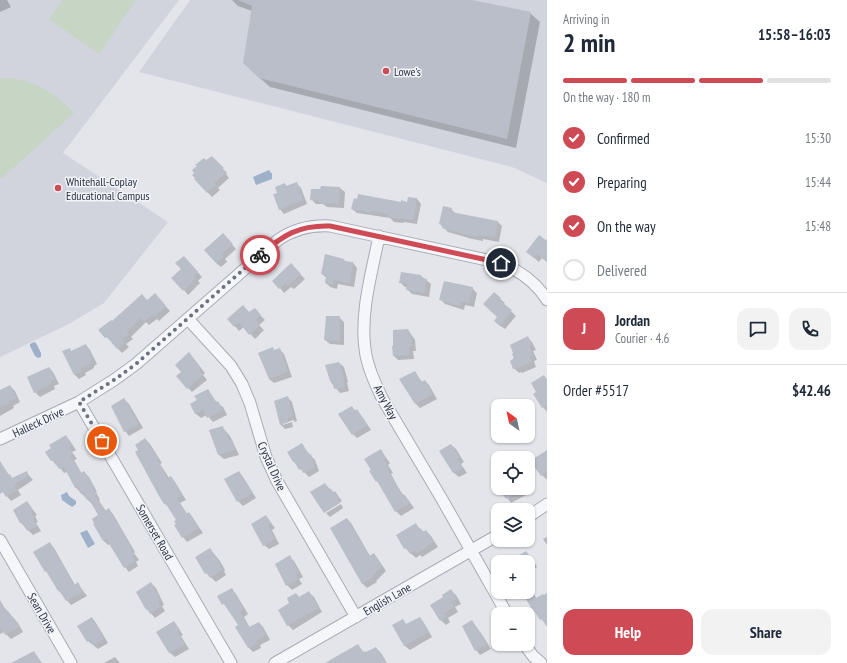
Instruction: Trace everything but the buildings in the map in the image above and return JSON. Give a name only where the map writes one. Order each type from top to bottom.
[{"type":"street","name":"Halleck Drive","points":[[0,439],[79,402],[114,380],[136,364],[278,240],[295,230],[308,227],[330,226],[501,263],[513,268],[528,278],[539,288],[547,300]]},
{"type":"street","name":"Amy Way","points":[[379,236],[366,304],[365,348],[367,360],[374,382],[382,398],[444,501],[471,551]]},
{"type":"street","name":"Crystal Drive","points":[[188,319],[231,366],[238,378],[250,403],[266,456],[277,481],[356,616]]},
{"type":"street","name":"Somerset Road","points":[[79,402],[231,663]]},
{"type":"street","points":[[535,512],[547,504]]},
{"type":"street","name":"English Lane","points":[[275,663],[491,539]]},
{"type":"street","name":"Sean Drive","points":[[0,540],[71,663]]},
{"type":"street","points":[[471,551],[503,607]]},
{"type":"street","points":[[529,651],[541,663]]},
{"type":"shaded area","name":"Whitehall-Coplay Educational Campus","points":[[0,0],[179,0],[63,153],[168,222],[104,303],[69,324],[0,357]]},
{"type":"shaded area","points":[[190,0],[547,0],[547,183],[512,167],[139,72]]},
{"type":"green space","points":[[62,0],[136,0],[99,54],[49,19]]},
{"type":"green space","points":[[0,78],[22,80],[41,87],[58,98],[74,113],[2,178],[0,177]]},
{"type":"water","points":[[269,170],[272,173],[272,179],[256,185],[253,177]]},
{"type":"water","points":[[34,342],[41,353],[41,357],[38,358],[35,356],[30,346],[30,344]]},
{"type":"water","points":[[67,492],[69,496],[76,501],[76,504],[72,507],[62,500],[61,495]]},
{"type":"water","points":[[87,530],[95,544],[88,548],[80,533]]},
{"type":"way so far","points":[[102,441],[79,402],[136,364],[260,255]]},
{"type":"place","name":"Lowe's","points":[[386,71]]},
{"type":"place","name":"Whitehall-Coplay Educational Campus","points":[[58,188]]},
{"type":"route","points":[[260,255],[278,240],[295,230],[308,227],[330,226],[501,263]]}]
